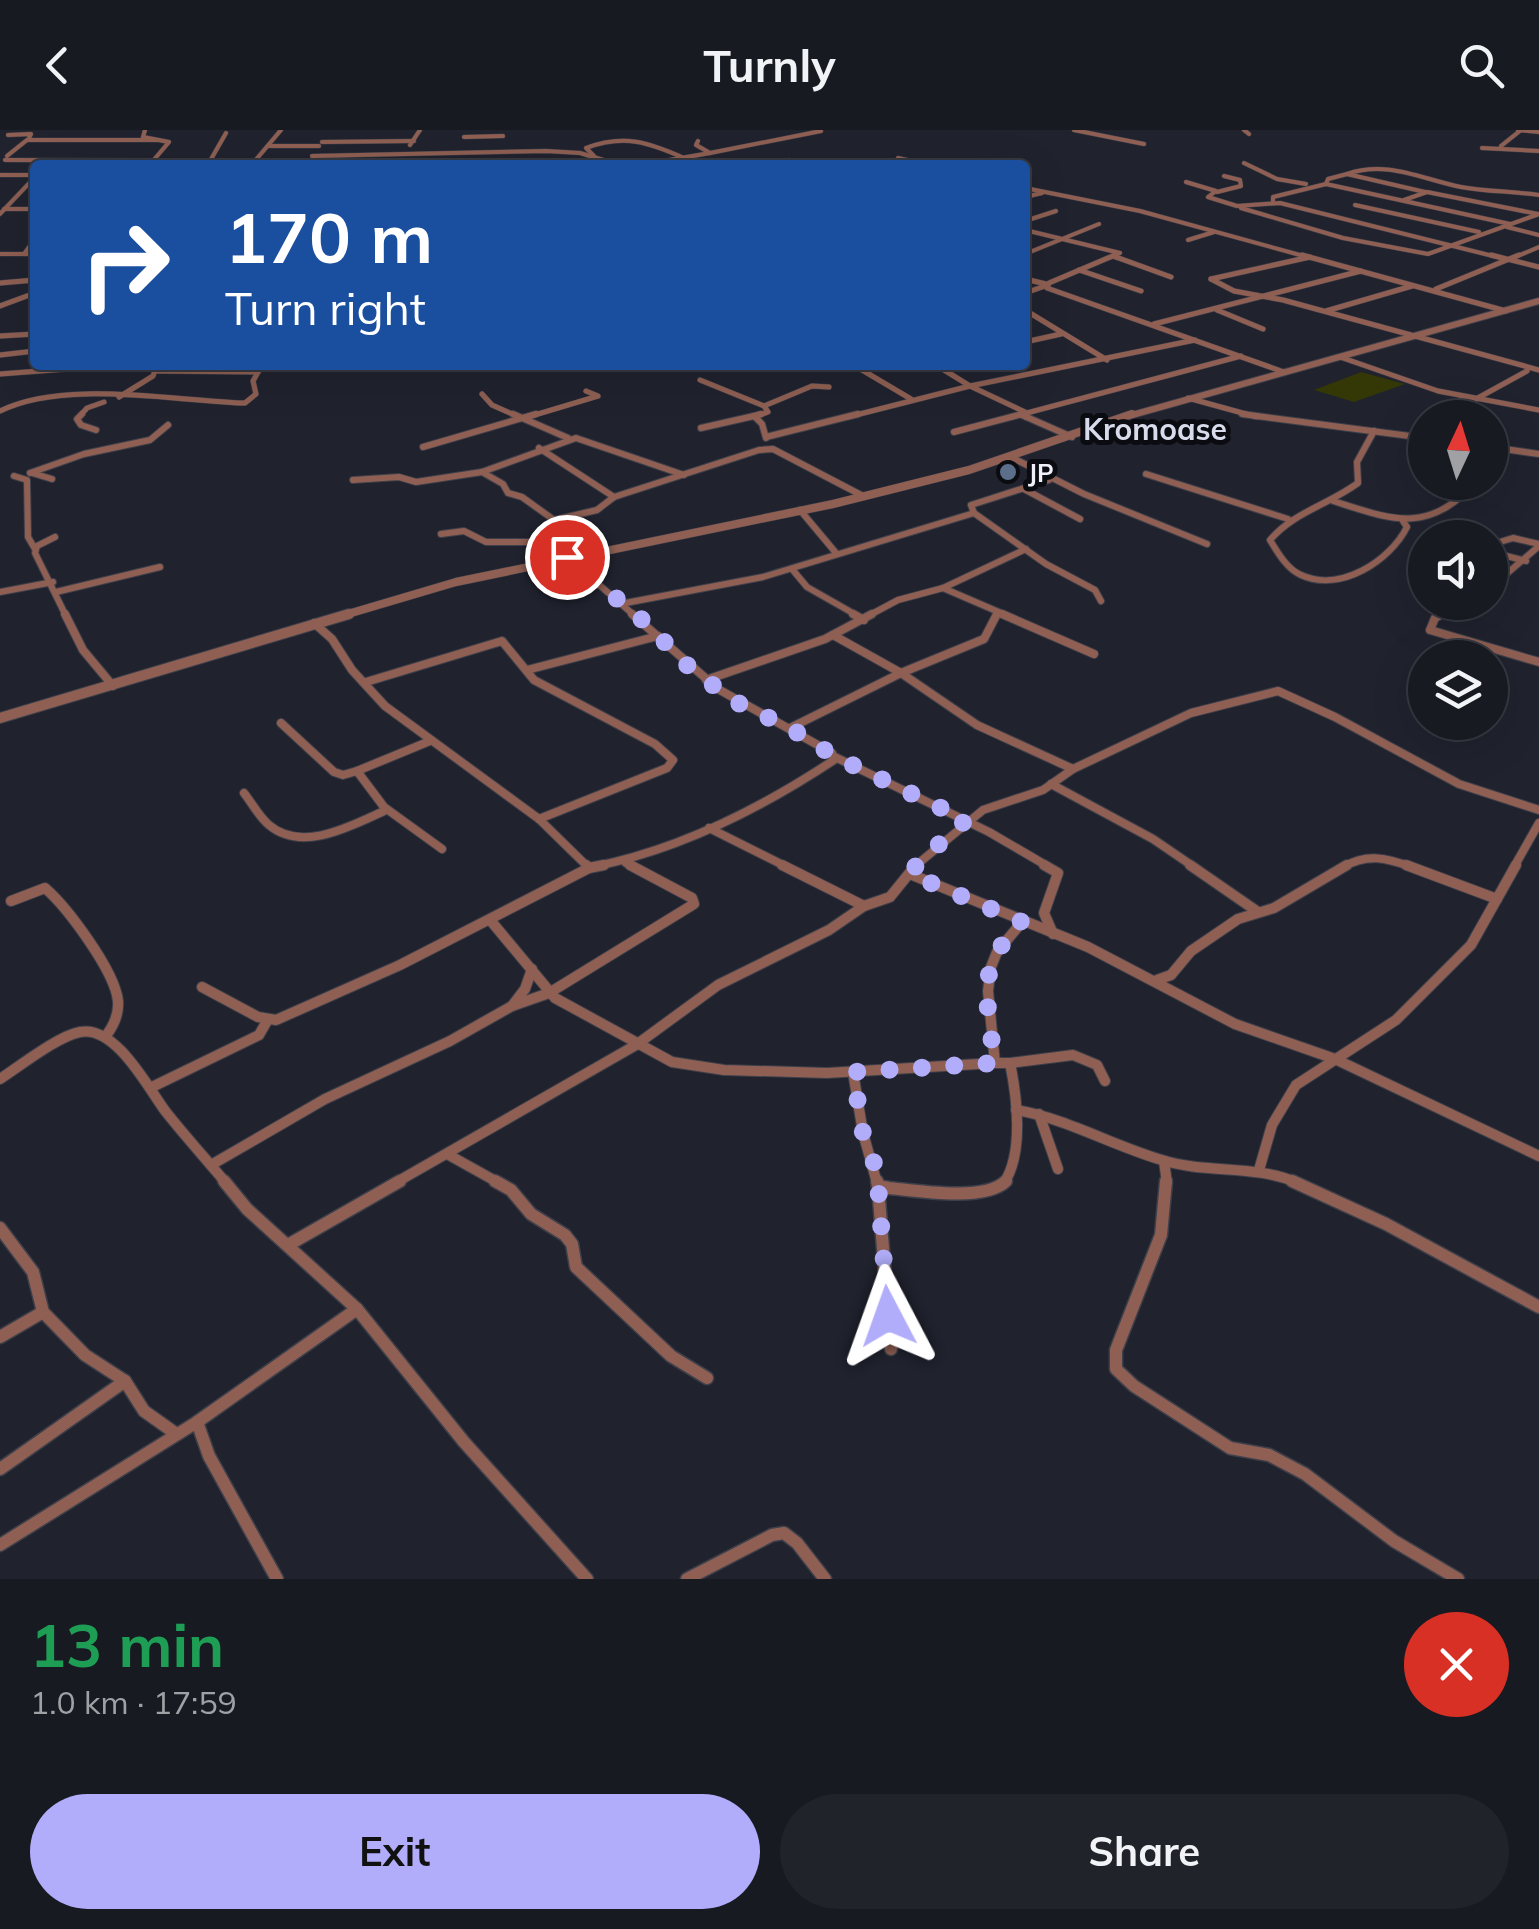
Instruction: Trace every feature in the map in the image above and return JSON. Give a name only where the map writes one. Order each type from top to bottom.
[{"type":"street","points":[[3,159],[37,130]]},
{"type":"street","points":[[88,140],[92,130]]},
{"type":"street","points":[[3,159],[156,160],[169,142],[143,138],[144,130]]},
{"type":"street","points":[[256,160],[281,130]]},
{"type":"street","points":[[403,160],[420,130]]},
{"type":"street","points":[[456,152],[467,130]]},
{"type":"street","points":[[502,152],[503,136],[508,130]]},
{"type":"street","points":[[670,160],[830,130]]},
{"type":"street","points":[[1074,130],[1144,144]]},
{"type":"street","points":[[0,144],[10,132],[29,137],[157,140]]},
{"type":"street","points":[[1485,147],[1504,146],[1520,132],[1539,135]]},
{"type":"street","points":[[213,160],[226,133]]},
{"type":"street","points":[[307,160],[326,135]]},
{"type":"street","points":[[464,136],[503,136]]},
{"type":"street","points":[[595,156],[586,148],[628,136],[694,160]]},
{"type":"street","points":[[268,146],[414,141]]},
{"type":"street","points":[[698,141],[696,145],[710,153]]},
{"type":"street","points":[[1485,147],[1539,151]]},
{"type":"street","points":[[307,160],[360,154],[456,152],[564,152],[606,160]]},
{"type":"street","points":[[356,160],[360,154]]},
{"type":"street","points":[[898,158],[907,160]]},
{"type":"street","points":[[1244,162],[1277,179],[1309,185]]},
{"type":"street","points":[[1326,184],[1328,179],[1363,168],[1429,176],[1465,188],[1539,192]]},
{"type":"street","points":[[1347,174],[1538,214]]},
{"type":"street","points":[[0,175],[30,176]]},
{"type":"street","points":[[1224,176],[1240,180],[1241,186],[1208,196],[1399,250],[1435,254],[1538,214]]},
{"type":"street","points":[[2,212],[30,181]]},
{"type":"street","points":[[1186,182],[1217,192]]},
{"type":"street","points":[[1275,202],[1271,200],[1273,196],[1326,184],[1539,236]]},
{"type":"street","points":[[1514,184],[1539,192]]},
{"type":"street","points":[[1030,189],[1098,200],[1216,230],[1506,312]]},
{"type":"street","points":[[1030,196],[1045,192]]},
{"type":"street","points":[[1401,200],[1427,192]]},
{"type":"street","points":[[1237,206],[1275,202],[1539,267]]},
{"type":"street","points":[[1355,205],[1487,232]]},
{"type":"street","points":[[2,212],[30,209]]},
{"type":"street","points":[[1030,220],[1056,212]]},
{"type":"street","points":[[1030,252],[1099,224]]},
{"type":"street","points":[[1188,240],[1216,230]]},
{"type":"street","points":[[1030,231],[1120,252],[1030,290]]},
{"type":"street","points":[[24,254],[30,246]]},
{"type":"street","points":[[1434,290],[1539,247]]},
{"type":"street","points":[[0,254],[30,254]]},
{"type":"street","points":[[1113,256],[1171,277]]},
{"type":"street","points":[[1314,256],[1210,282],[1457,352],[1538,369]]},
{"type":"street","points":[[1079,270],[1141,292]]},
{"type":"street","points":[[1153,324],[1364,270]]},
{"type":"street","points":[[0,283],[27,280],[30,276]]},
{"type":"street","points":[[1030,280],[1284,372]]},
{"type":"street","points":[[1323,312],[1416,285]]},
{"type":"street","points":[[0,306],[30,295]]},
{"type":"street","points":[[0,718],[313,622],[549,561],[864,496],[1013,458],[1188,398],[1539,301]]},
{"type":"street","points":[[1217,310],[1263,329]]},
{"type":"street","points":[[1030,313],[1107,360]]},
{"type":"street","points":[[0,336],[30,334]]},
{"type":"street","points":[[1030,341],[1062,334]]},
{"type":"street","points":[[766,437],[809,429],[910,398],[1198,340]]},
{"type":"street","points":[[0,358],[30,353]]},
{"type":"street","points":[[954,432],[1242,356]]},
{"type":"street","points":[[1340,357],[1370,371],[1475,400],[1516,373],[1538,369]]},
{"type":"street","points":[[0,374],[56,370]]},
{"type":"street","points":[[96,430],[77,423],[79,415],[146,381],[154,370]]},
{"type":"street","points":[[0,411],[11,400],[48,396],[245,403],[256,394],[253,381],[259,370]]},
{"type":"street","points":[[862,370],[910,398]]},
{"type":"street","points":[[944,370],[1072,437]]},
{"type":"street","points":[[700,380],[764,406],[768,412],[700,428]]},
{"type":"street","points":[[764,406],[812,386],[829,387]]},
{"type":"street","points":[[423,447],[598,396],[586,391]]},
{"type":"street","points":[[482,394],[487,402],[570,439]]},
{"type":"street","points":[[1461,400],[1465,397]]},
{"type":"street","points":[[1188,398],[1245,415],[1408,434]]},
{"type":"street","points":[[1508,405],[1539,410]]},
{"type":"street","points":[[754,416],[762,424],[772,450]]},
{"type":"street","points":[[4,478],[84,454],[150,440],[168,424]]},
{"type":"street","points":[[1374,431],[1357,462],[1358,483],[1333,501],[1288,519],[1270,537],[1272,544],[1295,573],[1321,580],[1345,576],[1394,550],[1407,527],[1402,521]]},
{"type":"street","points":[[354,480],[400,476],[416,482],[482,472],[570,439],[589,440],[684,475]]},
{"type":"street","points":[[540,448],[614,496]]},
{"type":"street","points":[[1508,449],[1539,454]]},
{"type":"street","points":[[482,472],[502,484],[508,494],[522,496],[548,519],[594,511],[614,496],[737,454],[772,450],[864,496]]},
{"type":"street","points":[[1013,458],[1050,480],[1208,544]]},
{"type":"street","points":[[30,473],[52,479]]},
{"type":"street","points":[[1146,474],[1288,519]]},
{"type":"street","points":[[14,476],[26,480],[24,488],[32,517],[28,537],[54,587],[56,600],[82,650],[112,686]]},
{"type":"street","points":[[1050,480],[971,504],[974,513],[1046,564],[1095,590],[1101,602]]},
{"type":"street","points":[[1024,489],[1080,519]]},
{"type":"street","points":[[1333,501],[1402,521],[1426,517],[1454,500]]},
{"type":"street","points":[[800,510],[836,553]]},
{"type":"street","points":[[620,604],[642,595],[727,585],[792,569],[974,513]]},
{"type":"street","points":[[441,534],[464,530],[486,542],[530,542],[549,561]]},
{"type":"street","points":[[36,549],[55,537]]},
{"type":"street","points":[[1508,540],[1539,545],[1508,574]]},
{"type":"street","points":[[706,680],[833,635],[898,600],[944,588],[1026,549]]},
{"type":"street","points":[[1508,556],[1526,561]]},
{"type":"street","points":[[567,557],[734,701],[790,728],[834,756],[966,820],[1058,873],[1044,912],[1053,934]]},
{"type":"street","points":[[0,592],[54,587],[160,567]]},
{"type":"street","points":[[792,569],[806,587],[864,620]]},
{"type":"street","points":[[944,588],[1094,654]]},
{"type":"street","points":[[790,728],[901,672],[984,639],[998,614]]},
{"type":"street","points":[[1433,620],[1430,630],[1539,662]]},
{"type":"street","points":[[313,622],[332,638],[352,670],[385,706],[539,819],[589,868]]},
{"type":"street","points":[[833,635],[901,672],[977,725],[1073,769]]},
{"type":"street","points":[[527,670],[658,636]]},
{"type":"street","points":[[366,682],[502,641],[534,680],[655,744],[673,760],[667,768],[539,819]]},
{"type":"street","points":[[288,1245],[636,1044],[718,986],[815,938],[864,906],[890,897],[918,863],[966,820],[1051,784],[1073,769],[1191,713],[1242,697],[1278,691],[1373,736],[1437,774],[1502,801],[1539,810]]},
{"type":"street","points":[[281,723],[334,772],[344,775],[430,741]]},
{"type":"street","points":[[150,1088],[259,1036],[267,1021],[400,966],[589,868],[626,863],[788,792],[826,768],[834,756]]},
{"type":"street","points":[[357,771],[384,811],[442,850]]},
{"type":"street","points":[[1051,784],[1154,839],[1258,912]]},
{"type":"street","points":[[244,793],[269,824],[295,834],[341,831],[384,811]]},
{"type":"street","points":[[1259,1170],[1266,1138],[1287,1095],[1296,1085],[1396,1020],[1471,945],[1539,823]]},
{"type":"street","points":[[709,828],[864,906]]},
{"type":"street","points":[[1154,980],[1170,976],[1191,951],[1238,919],[1274,908],[1361,856],[1374,856],[1498,899]]},
{"type":"street","points":[[211,1165],[325,1099],[512,1006],[549,993],[694,904],[692,898],[626,863]]},
{"type":"street","points":[[910,874],[1154,980],[1235,1024],[1335,1059],[1539,1156]]},
{"type":"street","points":[[11,901],[45,888],[60,903],[110,978],[117,997],[114,1027],[105,1037]]},
{"type":"street","points":[[491,921],[549,993],[576,1012],[672,1062],[853,1072],[1010,1063],[1050,1056],[1086,1058],[1096,1064],[1105,1081]]},
{"type":"street","points":[[995,1063],[988,991],[991,968],[997,952],[1022,922]]},
{"type":"street","points":[[512,1006],[525,989],[532,969]]},
{"type":"street","points":[[202,987],[223,994],[267,1021]]},
{"type":"street","points":[[0,1079],[76,1032],[94,1031],[105,1037],[136,1068],[246,1209],[357,1310],[464,1442],[587,1579]]},
{"type":"street","points":[[878,1186],[984,1192],[1003,1185],[1011,1173],[1016,1110],[1010,1063]]},
{"type":"street","points":[[853,1072],[863,1133],[878,1186],[891,1349]]},
{"type":"street","points":[[1016,1110],[1040,1114],[1164,1162],[1280,1175],[1386,1224],[1539,1307]]},
{"type":"street","points":[[1040,1114],[1058,1169]]},
{"type":"street","points":[[447,1154],[512,1190],[531,1214],[565,1234],[572,1244],[576,1267],[671,1356],[707,1378]]},
{"type":"street","points":[[1164,1162],[1170,1188],[1163,1213],[1162,1242],[1116,1350],[1116,1369],[1134,1386],[1230,1448],[1269,1455],[1305,1474],[1394,1542],[1458,1579]]},
{"type":"street","points":[[0,1228],[32,1272],[43,1312],[84,1355],[124,1381],[144,1412],[176,1434]]},
{"type":"street","points":[[0,1546],[196,1422],[357,1310]]},
{"type":"street","points":[[0,1337],[43,1312]]},
{"type":"street","points":[[0,1469],[124,1381]]},
{"type":"street","points":[[196,1422],[209,1456],[277,1579]]},
{"type":"street","points":[[687,1579],[772,1535],[784,1533],[825,1579]]},
{"type":"shaded area","points":[[1361,372],[1405,384],[1354,402],[1314,390]]},
{"type":"place","name":"JP","points":[[1008,472]]},
{"type":"district","name":"Kromoase","points":[[1155,429]]},
{"type":"route","points":[[567,557],[580,572],[646,623],[690,668],[734,701],[790,728],[834,756],[966,820],[910,874],[1022,922],[997,952],[991,968],[988,991],[995,1063],[853,1072],[863,1133],[877,1171],[888,1316]]}]
